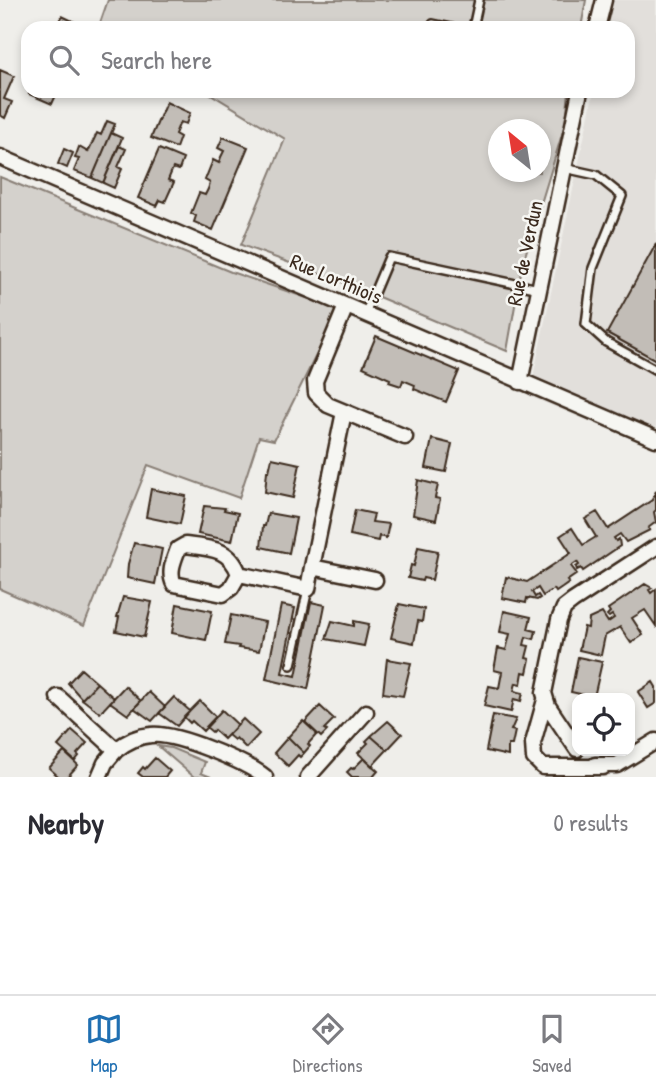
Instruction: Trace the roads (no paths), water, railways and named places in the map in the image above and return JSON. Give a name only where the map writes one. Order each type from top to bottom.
[{"type":"street","points":[[599,21],[604,0]]},
{"type":"street","name":"Rue de Verdun","points":[[520,382],[579,98]]},
{"type":"street","name":"Rue Lorthiois","points":[[0,157],[656,439]]},
{"type":"street","points":[[346,306],[315,386],[316,393],[343,418],[405,437]]},
{"type":"street","points":[[239,574],[307,589],[343,418]]},
{"type":"street","points":[[185,545],[226,553],[234,561],[239,574],[231,588],[223,594],[174,584],[172,568],[178,549],[185,545]]},
{"type":"street","points":[[603,766],[543,767],[534,758],[533,743],[545,700],[544,688],[559,620],[564,608],[656,547]]},
{"type":"street","points":[[312,567],[375,580]]},
{"type":"street","points":[[58,697],[116,750]]},
{"type":"street","points":[[545,700],[572,741]]},
{"type":"street","points":[[308,777],[366,712]]},
{"type":"street","points":[[99,777],[116,750],[143,736],[171,736],[253,768],[265,777]]},
{"type":"street","points":[[582,756],[596,766],[610,767],[626,762],[656,741]]},
{"type":"lane","points":[[474,21],[479,0]]},
{"type":"lane","points":[[564,168],[596,174],[622,196],[593,268],[586,324],[606,342],[656,370]]},
{"type":"lane","points":[[365,314],[389,257],[539,289]]},
{"type":"lane","points":[[291,665],[307,589]]}]
